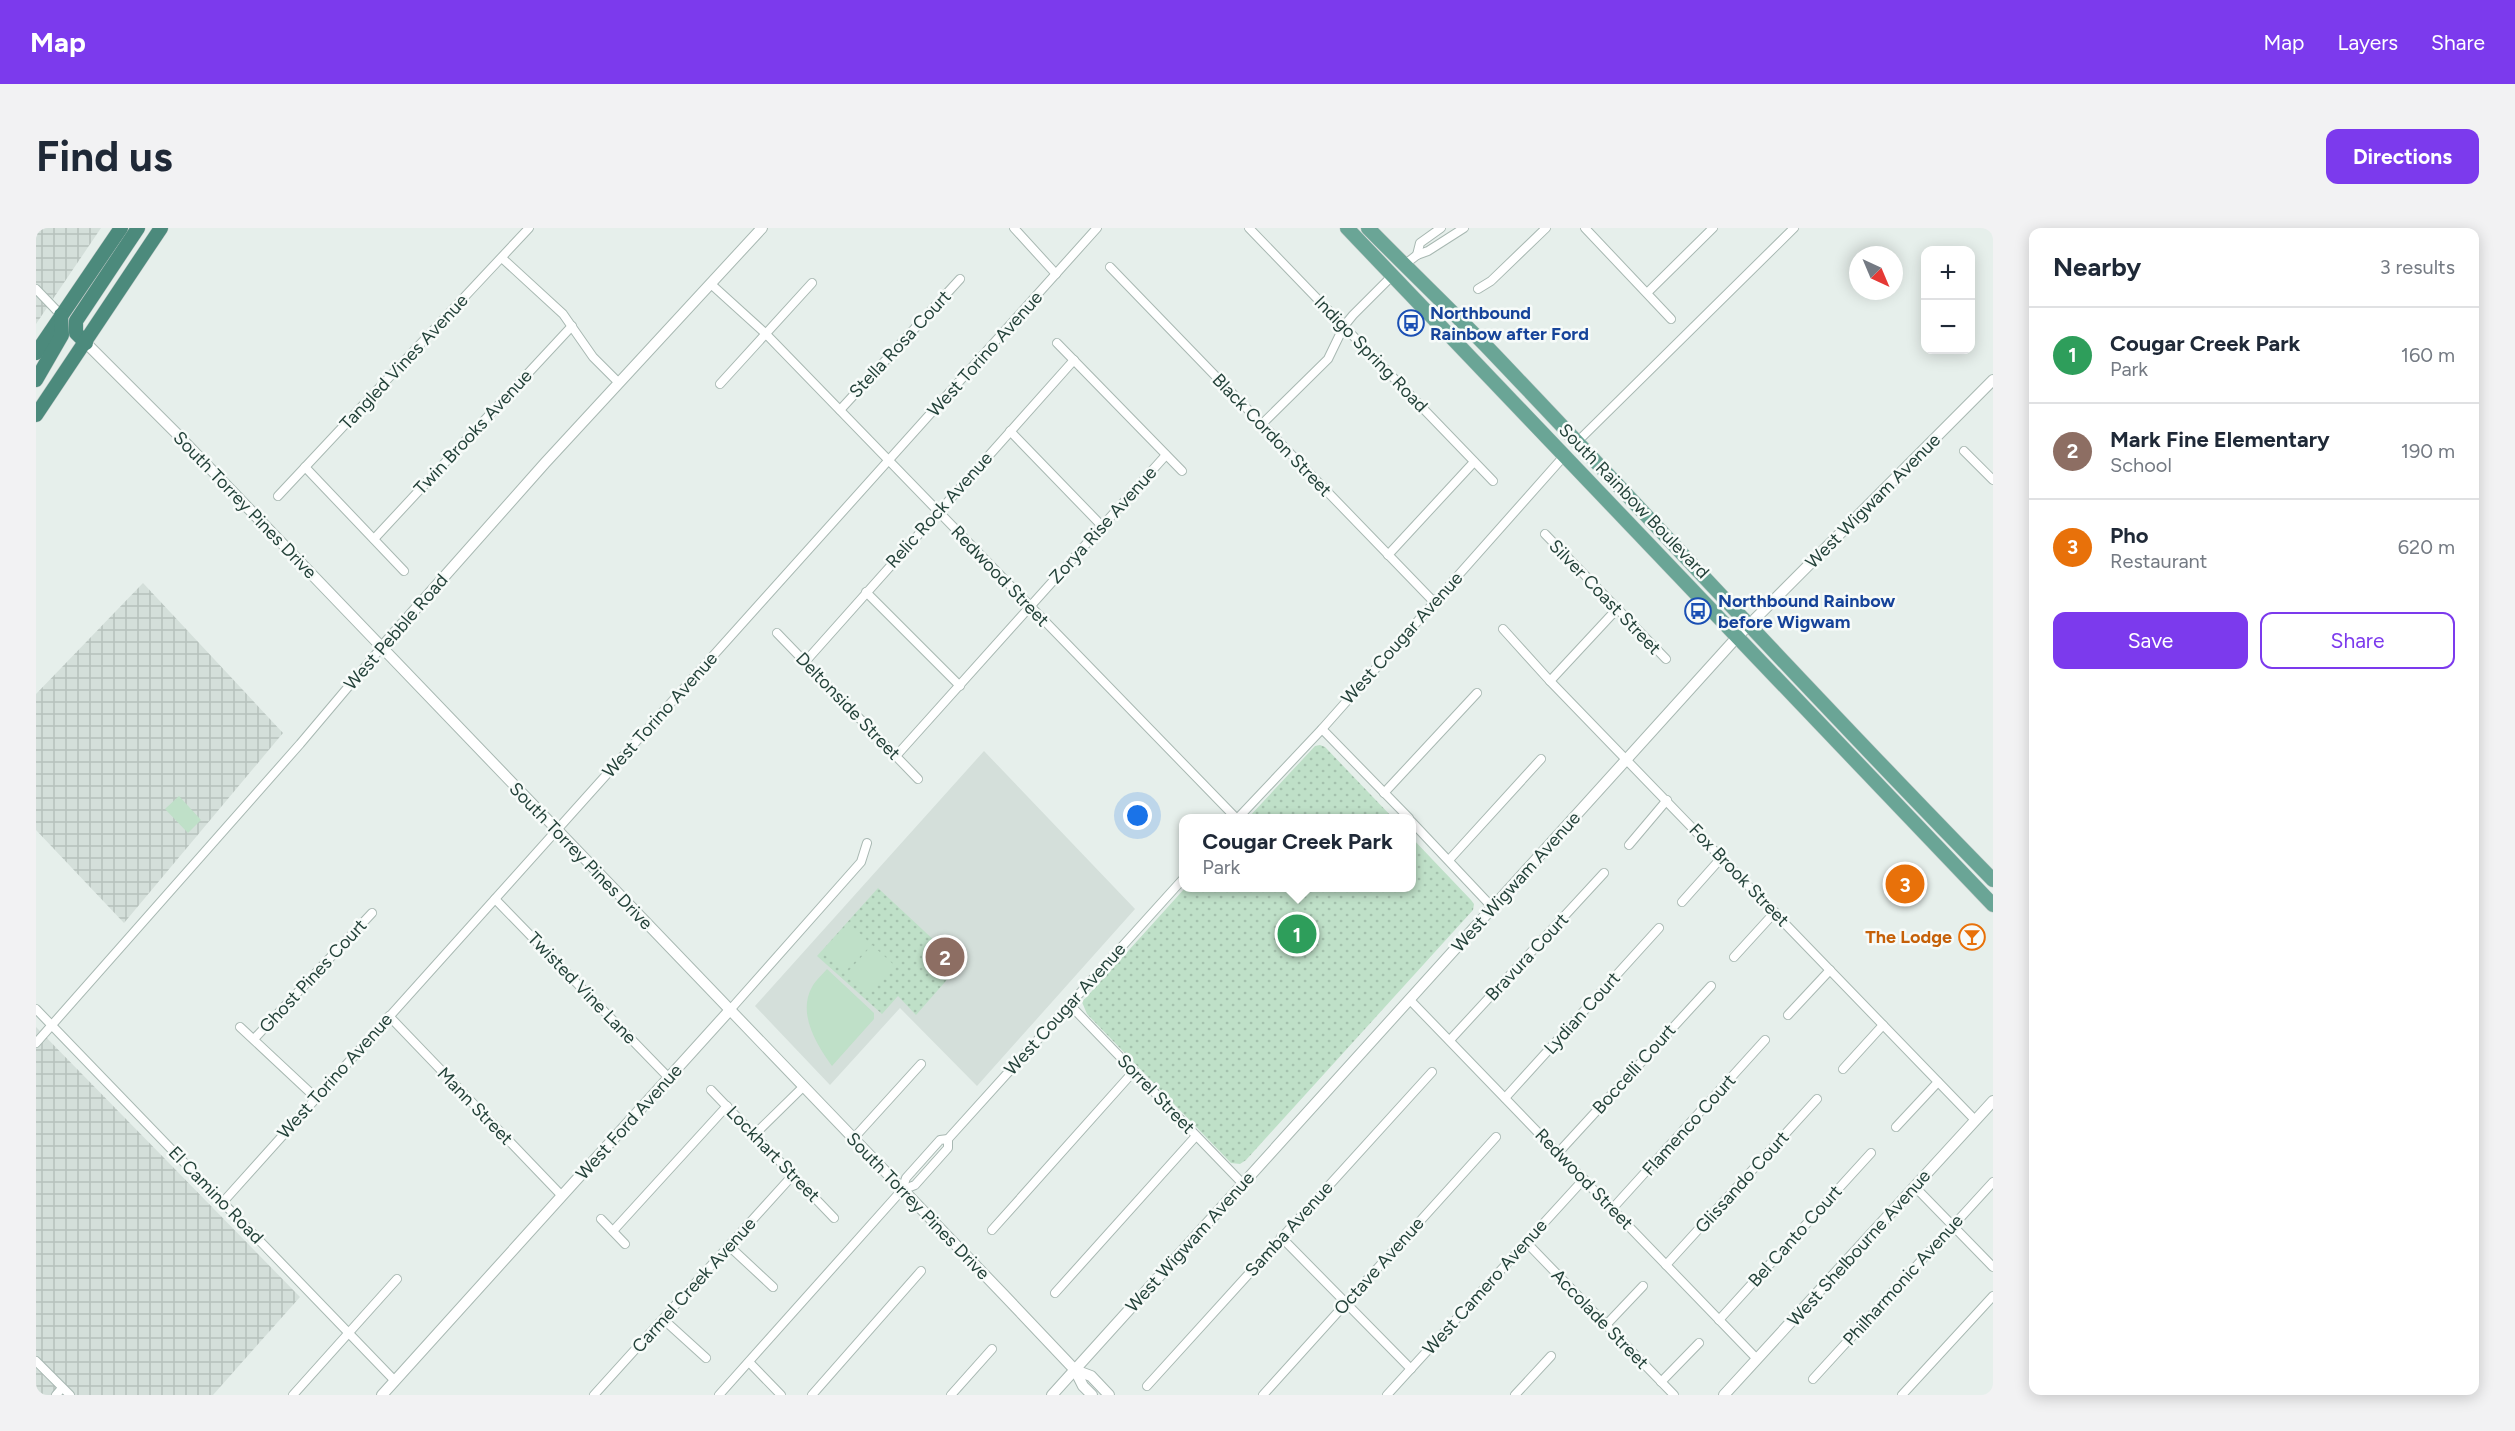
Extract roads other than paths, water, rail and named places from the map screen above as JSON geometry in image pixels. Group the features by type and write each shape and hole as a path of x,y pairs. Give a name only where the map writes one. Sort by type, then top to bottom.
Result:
{"highway":[{"path":"36,353 121,228"},
{"path":"86,343 76,333 76,321 138,228"},
{"path":"36,415 162,228"},
{"path":"36,380 62,334 61,315"}],"main road":[{"path":"1349,228 1364,236 1391,263 1404,266"},
{"name":"South Rainbow Boulevard","path":"1349,228 1392,276 1565,455 1915,800 1993,880"},
{"name":"South Rainbow Boulevard","path":"1368,228 1694,566 1743,631 1857,762 1993,904"},
{"path":"1392,276 1403,278 1432,304 1449,310"},
{"path":"1509,397 1522,401 1559,438 1576,443"},
{"path":"1565,455 1573,456 1610,490 1628,497"},
{"path":"1857,762 1885,778 1906,800 1915,800"},
{"path":"1915,822 1934,828 1948,843 1982,868"}],"street":[{"name":"Tangled Vines Avenue","path":"278,496 529,228"},
{"name":"West Pebble Road","path":"36,1043 300,744 381,648 762,228"},
{"path":"1014,228 1056,274"},
{"name":"West Torino Avenue","path":"223,1202 1097,228"},
{"name":"Indigo Spring Road","path":"1249,228 1493,481"},
{"path":"1417,255 1420,243 1441,228"},
{"path":"1404,266 1417,255 1428,251 1464,228"},
{"path":"1478,289 1491,281 1546,228"},
{"path":"1585,228 1671,319"},
{"path":"1647,293 1713,228"},
{"path":"1576,443 1794,228"},
{"path":"502,258 558,309 593,357 619,383"},
{"name":"Black Cordon Street","path":"1110,267 1434,602"},
{"path":"1262,424 1328,359 1344,326 1392,276"},
{"name":"Stella Rosa Court","path":"840,410 960,279"},
{"path":"720,384 812,283"},
{"name":"Redwood Street","path":"712,285 765,333 1232,814"},
{"path":"36,290 61,315"},
{"name":"Twin Brooks Avenue","path":"374,539 572,326"},
{"name":"South Torrey Pines Drive","path":"86,343 177,434 1075,1370 1083,1386 1092,1395"},
{"path":"1057,343 1182,471"},
{"name":"Relic Rock Avenue","path":"806,662 937,511 1074,360"},
{"name":"West Wigwam Avenue","path":"1052,1395 1743,631 1993,380"},
{"path":"1010,430 1102,526"},
{"path":"1964,451 1992,476"},
{"name":"Zorya Rise Avenue","path":"896,756 1166,455"},
{"name":"West Cougar Avenue","path":"1242,814 1322,729 1565,455"},
{"path":"1388,555 1474,462"},
{"path":"305,467 404,571"},
{"name":"Silver Coast Street","path":"1545,534 1616,610 1666,659"},
{"path":"866,592 960,686"},
{"path":"1550,681 1616,610"},
{"name":"Fox Brook Street","path":"1503,629 1550,681 1976,1120"},
{"name":"Deltonside Street","path":"777,633 918,779"},
{"path":"1384,793 1477,693"},
{"path":"1322,729 1404,814"},
{"path":"1449,860 1541,759"},
{"path":"1629,845 1667,800"},
{"path":"1416,826 1493,908"},
{"name":"West Ford Avenue","path":"382,1395 861,862 867,843"},
{"path":"1682,902 1722,857"},
{"name":"Bravura Court","path":"1450,1040 1604,873"},
{"name":"West Cougar Avenue","path":"719,1395 902,1190 915,1185 948,1148 948,1139 1179,883"},
{"name":"Twisted Vine Lane","path":"495,899 669,1077"},
{"path":"1734,957 1775,912"},
{"name":"Ghost Pines Court","path":"254,1039 372,913"},
{"name":"Lydian Court","path":"1505,1098 1659,928"},
{"path":"1788,1015 1830,970"},
{"name":"Boccelli Court","path":"1558,1153 1711,986"},
{"name":"Redwood Street","path":"1410,1000 1757,1359"},
{"name":"Sorrel Street","path":"1069,1004 1243,1184"},
{"name":"El Camino Road","path":"36,1009 395,1381"},
{"name":"Mann Street","path":"389,1016 562,1196"},
{"path":"1843,1069 1883,1025"},
{"path":"240,1027 316,1098"},
{"name":"Flamenco Court","path":"1612,1209 1765,1040"},
{"path":"853,1139 921,1064"},
{"path":"992,1230 1134,1071"},
{"name":"Samba Avenue","path":"1147,1386 1432,1072"},
{"path":"1896,1127 1938,1082"},
{"path":"755,1134 802,1087"},
{"name":"Lockhart Street","path":"711,1090 834,1218"},
{"name":"Glissando Court","path":"1666,1265 1817,1099"},
{"name":"West Shelbourne Avenue","path":"1724,1395 1993,1101"},
{"path":"613,1231 727,1106"},
{"path":"1054,1293 1196,1136"},
{"name":"Octave Avenue","path":"1263,1395 1496,1137"},
{"name":"Bel Canto Court","path":"1719,1320 1870,1153"},
{"name":"Carmel Creek Avenue","path":"600,1393 663,1319 793,1175"},
{"name":"West Camero Avenue","path":"1388,1395 1584,1179"},
{"name":"Philharmonic Avenue","path":"1813,1379 1993,1182"},
{"path":"1915,1187 1993,1267"},
{"path":"601,1219 626,1244"},
{"path":"1281,1237 1411,1369"},
{"name":"Accolade Street","path":"1526,1242 1674,1395"},
{"path":"729,1246 773,1287"},
{"path":"812,1395 921,1270"},
{"path":"293,1395 396,1279"},
{"path":"1606,1325 1643,1286"},
{"path":"1902,1395 1993,1296"},
{"path":"663,1319 706,1358"},
{"path":"1661,1382 1698,1343"},
{"path":"951,1395 992,1349"},
{"path":"1515,1395 1551,1356"},
{"path":"36,1361 70,1395"},
{"path":"749,1362 781,1395"},
{"name":"South Torrey Pines Drive","path":"1075,1370 1091,1376 1109,1395"},
{"path":"56,1395 62,1388"}],"place":[{"name":"Northbound Rainbow after Ford","path":"1411,323"},
{"name":"Northbound Rainbow before Wigwam","path":"1698,611"},
{"name":"Pho","path":"1905,884"},
{"name":"Cougar Creek Park","path":"1297,934"},
{"name":"The Lodge","path":"1972,937"},
{"name":"Mark Fine Elementary","path":"945,957"}]}
